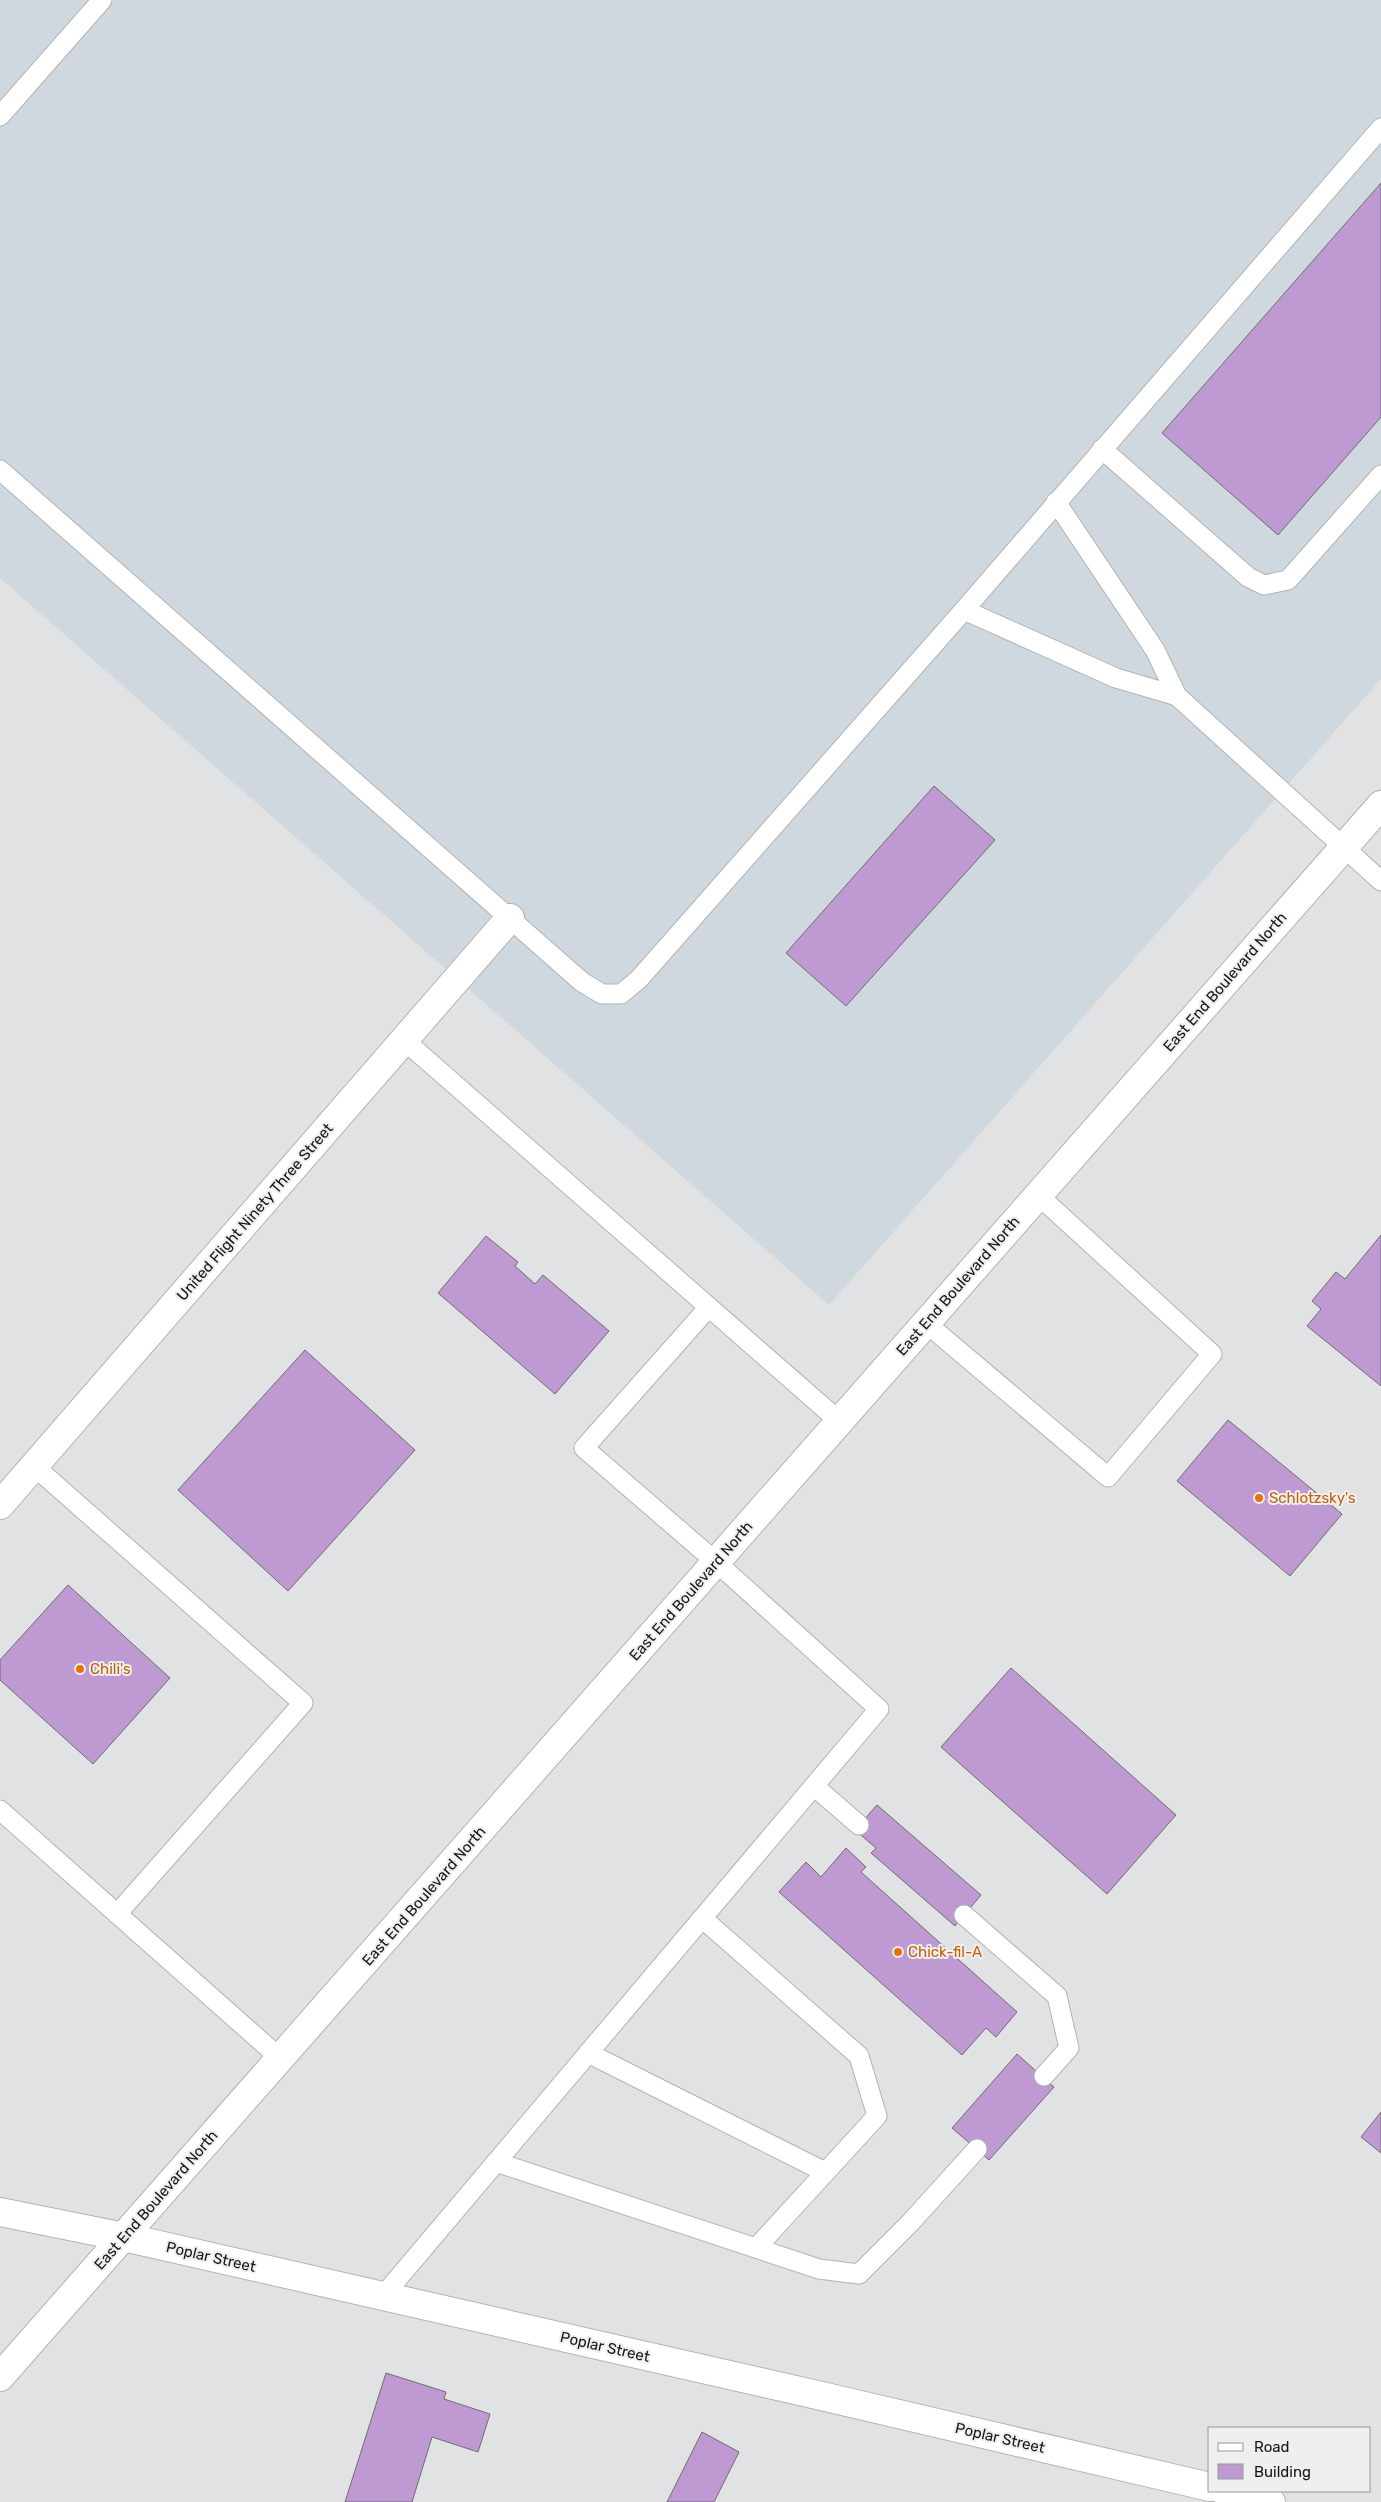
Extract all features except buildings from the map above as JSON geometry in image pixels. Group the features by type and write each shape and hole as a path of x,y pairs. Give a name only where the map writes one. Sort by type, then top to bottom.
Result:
{"main road":[{"name":"East End Boulevard North","path":"0,2377 1381,805"},
{"name":"United Flight Ninety Three Street","path":"0,1505 510,918"},
{"name":"Poplar Street","path":"0,2212 124,2237 383,2296 1208,2488"},
{"path":"1228,2492 1272,2502"}],"lane":[{"path":"0,116 102,0"},
{"path":"0,470 582,982 602,994 621,994 640,979 964,610 1381,128"},
{"path":"1102,449 1248,577 1264,585 1288,580 1381,475"},
{"path":"1056,502 1155,650 1177,696 1342,848 1381,881"},
{"path":"964,610 1116,678 1177,696"},
{"path":"404,1040 839,1421"},
{"path":"926,1323 1108,1477 1212,1354 1038,1195"},
{"path":"383,2296 879,1709 716,1562 584,1448 709,1307"},
{"path":"34,1466 303,1702 117,1914"},
{"path":"814,1786 859,1825"},
{"path":"0,1810 281,2059"},
{"path":"964,1915 1057,1996 1069,2048 1044,2076"},
{"path":"702,1918 859,2056 877,2116 756,2248"},
{"path":"588,2053 825,2172"},
{"path":"496,2162 819,2269 859,2274 910,2223 977,2149"}],"shaded area":[{"path":"0,0 1381,0 1381,679 829,1305 0,578"}],"place":[{"name":"Schlotzsky's","path":"1259,1498"},
{"name":"Chili's","path":"80,1669"},
{"name":"Chick-fil-A","path":"898,1952"}]}
